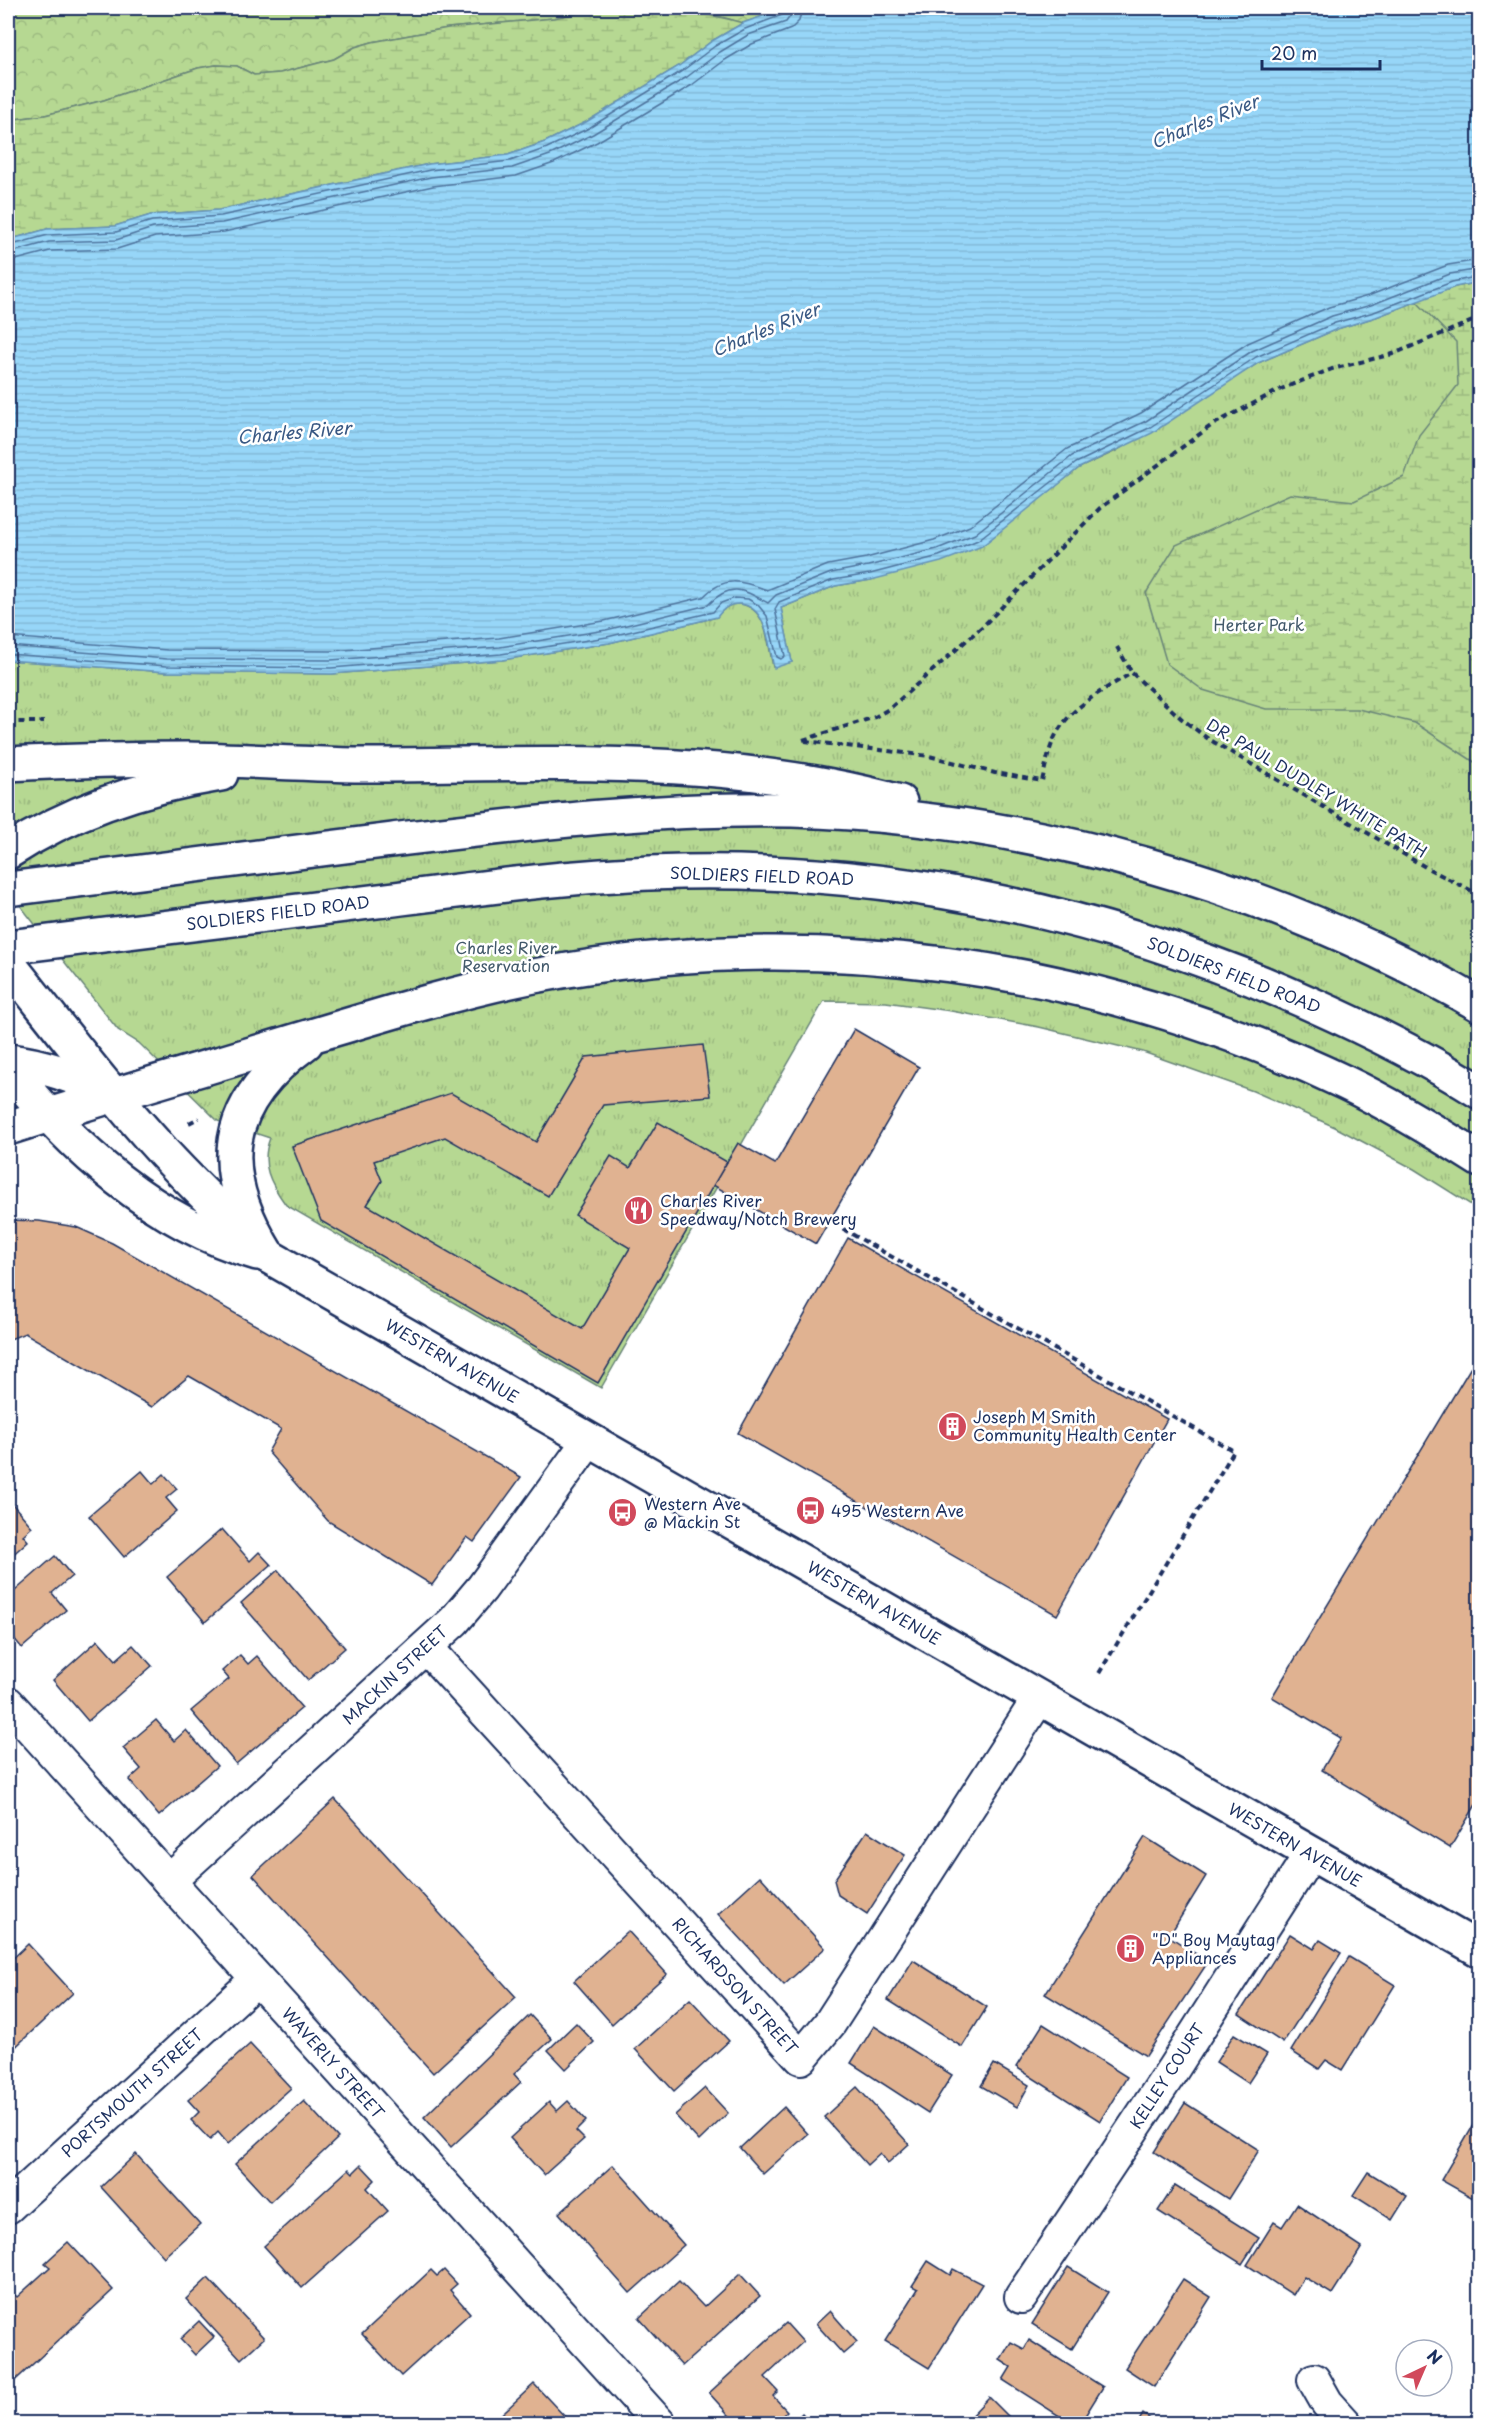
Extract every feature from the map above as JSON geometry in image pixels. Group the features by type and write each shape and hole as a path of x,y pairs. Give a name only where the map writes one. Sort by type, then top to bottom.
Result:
{"main road":[{"path":"8,764 171,759 321,765 606,764 723,769 834,785 902,803 972,827"},
{"path":"8,852 61,822 147,789 223,773 321,765"},
{"path":"8,889 609,815 681,811 801,810 863,814 972,827 1114,857 1249,898 1386,955 1479,1005"},
{"name":"SOLDIERS FIELD ROAD","path":"11,962 591,876 696,872 830,877 940,891 1008,903 1147,940 1215,964 1347,1020 1479,1092"},
{"path":"8,1128 469,991 588,967 659,959 743,953 831,954 896,958 1003,972 1067,985 1178,1016 1278,1053 1348,1084 1420,1123 1479,1160"},
{"name":"WESTERN AVENUE","path":"11,962 114,1095 203,1194 268,1256"},
{"path":"268,1256 253,1230 237,1191 233,1161 235,1136 249,1102 265,1080 285,1059 316,1035"},
{"path":"8,1061 43,1067 82,1079 114,1095"},
{"name":"WESTERN AVENUE","path":"8,1066 49,1115 85,1151 147,1200 215,1238 268,1256 1479,1950"}],"street":[{"name":"MACKIN STREET","path":"169,1881 426,1647 482,1588 589,1440"},
{"name":"RICHARDSON STREET","path":"426,1647 801,2058 830,2023 1039,1698"},
{"name":"WAVERLY STREET","path":"8,1703 660,2424"},
{"name":"KELLEY COURT","path":"1021,2297 1173,2069 1311,1853"},
{"name":"PORTSMOUTH STREET","path":"9,2202 257,1979"},
{"path":"1314,2380 1328,2403 1346,2424"}],"path":[{"path":"799,741 853,725 889,709 984,625 1100,508 1212,425 1263,398 1332,369 1393,354 1479,318"},
{"name":"DR. PAUL DUDLEY WHITE PATH","path":"1117,647 1132,673 1182,719 1207,738 1427,868 1479,895"},
{"path":"929,756 996,773 1042,781 1049,753 1058,732 1072,714 1108,687 1132,673"},
{"path":"189,1123 198,1118"},
{"path":"843,1229 1234,1450 1098,1675"}],"green space":[{"path":"8,8 621,8 586,11 554,18 448,28 372,42 355,47 334,59 280,73 254,75 237,66 216,65 198,68 104,100 45,115 8,120"},
{"path":"621,8 682,11 743,23 712,41 679,66 586,122 545,142 508,155 429,164 219,210 151,215 115,226 47,229 8,240 8,120 45,115 104,100 198,68 216,65 237,66 254,75 280,73 334,59 355,47 372,42 448,28 554,18 586,11"},
{"path":"660,8 786,8 743,23 708,13"},
{"name":"Charles River Reservation","path":"1479,282 1479,1210 1414,1169 1335,1127 1253,1091 1143,1052 1039,1027 951,1011 886,1002 824,1001 601,1388 286,1205 271,1181 266,1165 270,1138 218,1121 139,1043 118,1030 8,890 8,660 166,672 332,674 502,660 609,643 717,617 727,607 740,604 749,607 761,620 768,639 773,667 792,662 781,608 835,586 871,580 1052,489 1079,468 1116,451 1258,363 1337,329 1455,287"},
{"name":"Herter Park","path":"1479,282 1479,765 1415,723 1358,709 1266,709 1203,690 1167,664 1146,593 1176,545 1290,494 1354,501 1404,477 1419,435 1458,385 1456,342 1416,301 1455,287"}],"water":[{"name":"Charles River","path":"786,8 1479,8 1479,282 1455,287 1337,329 1258,363 1152,433 1079,468 982,546 941,562 871,580 835,586 781,608 792,662 774,668 762,620 750,607 741,604 727,607 717,617 609,643 502,660 332,674 166,672 8,660 8,240 47,229 115,226 151,215 219,210 429,164 508,155 545,142 586,122 679,66 712,41 743,23"}],"building":[{"path":"854,1029 919,1067 816,1244 713,1185 738,1143 775,1164"},
{"name":"Charles River Speedway/Notch Brewery","path":"703,1045 710,1096 603,1105 548,1196 445,1137 374,1161 382,1181 367,1205 582,1329 630,1248 575,1215 611,1156 630,1168 658,1122 727,1162 598,1383 321,1221 292,1146 451,1093 536,1142 586,1057"},
{"path":"8,1220 39,1221 76,1227 112,1243 521,1477 474,1542 467,1537 432,1585 328,1521 268,1452 281,1429 189,1376 152,1407 25,1333 8,1340"},
{"name":"Joseph M Smith Community Health Center","path":"848,1238 1167,1419 1057,1615 738,1433"},
{"path":"1480,1352 1480,1798 1450,1848 1322,1770 1341,1738 1272,1697"},
{"path":"142,1471 153,1484 164,1474 177,1489 166,1498 177,1511 124,1557 89,1516"},
{"path":"9,1500 32,1527 23,1535 28,1541 8,1559"},
{"path":"222,1529 250,1561 259,1552 271,1565 205,1622 167,1577"},
{"path":"55,1556 72,1576 52,1593 66,1610 22,1648 8,1631 8,1597"},
{"path":"278,1570 345,1648 308,1680 241,1603"},
{"path":"98,1640 116,1660 133,1645 152,1666 88,1721 53,1680"},
{"path":"240,1655 248,1664 257,1656 302,1708 236,1764 191,1711 229,1679 222,1671"},
{"path":"156,1720 174,1741 186,1730 217,1766 159,1816 129,1780 141,1769 123,1748"},
{"path":"335,1799 516,1997 433,2073 253,1875"},
{"path":"867,1831 905,1855 867,1914 838,1895 834,1880"},
{"name":"\"D\" Boy Maytag Appliances","path":"1145,1837 1206,1876 1169,1936 1208,1962 1146,2056 1045,1994"},
{"path":"760,1876 825,1948 784,1985 718,1914"},
{"path":"628,1931 667,1974 612,2024 574,1981"},
{"path":"1290,1934 1314,1949 1320,1940 1341,1953 1283,2043 1239,2014"},
{"path":"28,1944 73,1993 8,2054 8,1963"},
{"path":"1349,1957 1395,1985 1342,2070 1326,2060 1319,2069 1291,2051"},
{"path":"913,1960 987,2007 962,2047 888,2000"},
{"path":"690,1999 729,2041 674,2091 635,2049"},
{"path":"530,2015 552,2039 514,2074 521,2082 451,2147 424,2117"},
{"path":"576,2023 594,2042 566,2069 548,2050"},
{"path":"1043,2024 1127,2077 1100,2121 1016,2067"},
{"path":"874,2026 952,2075 928,2113 851,2063"},
{"path":"1234,2034 1267,2054 1248,2083 1216,2062"},
{"path":"250,2044 291,2088 228,2144 218,2132 210,2140 191,2120 199,2112 188,2100"},
{"path":"994,2064 1029,2085 1017,2107 981,2086"},
{"path":"857,2087 909,2144 888,2163 880,2153 867,2165 824,2117"},
{"path":"705,2088 728,2113 699,2141 675,2115"},
{"path":"304,2101 338,2138 270,2202 235,2164"},
{"path":"568,2101 586,2121 576,2131 584,2139 544,2175 510,2138 549,2102 557,2111"},
{"path":"1185,2103 1259,2150 1228,2199 1154,2152"},
{"path":"784,2107 808,2134 763,2174 740,2148"},
{"path":"1480,2113 1480,2202 1441,2180"},
{"path":"136,2154 200,2224 164,2257 101,2187"},
{"path":"361,2165 375,2180 367,2188 388,2211 302,2288 264,2246 349,2169 353,2173"},
{"path":"613,2165 684,2245 630,2293 559,2213"},
{"path":"1368,2172 1407,2196 1392,2220 1353,2195"},
{"path":"1175,2185 1259,2238 1242,2264 1158,2211"},
{"path":"1297,2204 1362,2247 1332,2294 1304,2277 1293,2295 1247,2265 1274,2222 1282,2227"},
{"path":"68,2242 113,2290 8,2387 8,2296 12,2292 17,2297 50,2267 45,2263"},
{"path":"928,2261 950,2275 953,2269 982,2284 929,2368 885,2341 918,2289 912,2286"},
{"path":"1068,2267 1108,2292 1072,2349 1032,2324"},
{"path":"431,2270 437,2276 444,2270 457,2284 450,2290 470,2313 401,2376 362,2334"},
{"path":"740,2274 760,2296 682,2366 639,2318 679,2281 704,2307"},
{"path":"208,2278 264,2338 241,2359 186,2299"},
{"path":"1183,2279 1211,2297 1154,2387 1125,2368"},
{"path":"830,2311 857,2342 843,2354 816,2324"},
{"path":"199,2321 214,2337 195,2355 180,2339"},
{"path":"786,2323 803,2342 765,2377 778,2391 773,2396 787,2411 774,2424 737,2424 709,2393"},
{"path":"1029,2340 1103,2387 1080,2424 1072,2424 1003,2380 1011,2367 1000,2360 1011,2342 1024,2349"},
{"path":"534,2384 569,2421 567,2424 491,2424"},
{"path":"989,2397 1016,2424 963,2424"},
{"path":"802,2413 812,2424 791,2424"},
{"path":"1143,2414 1158,2424 1137,2424"}],"place":[{"name":"Charles River Speedway/Notch Brewery","path":"639,1210"},
{"name":"Joseph M Smith Community Health Center","path":"952,1426"},
{"name":"495 Western Ave","path":"810,1511"},
{"name":"Western Ave @ Mackin St","path":"623,1513"},
{"name":"\"D\" Boy Maytag Appliances","path":"1131,1949"}]}
